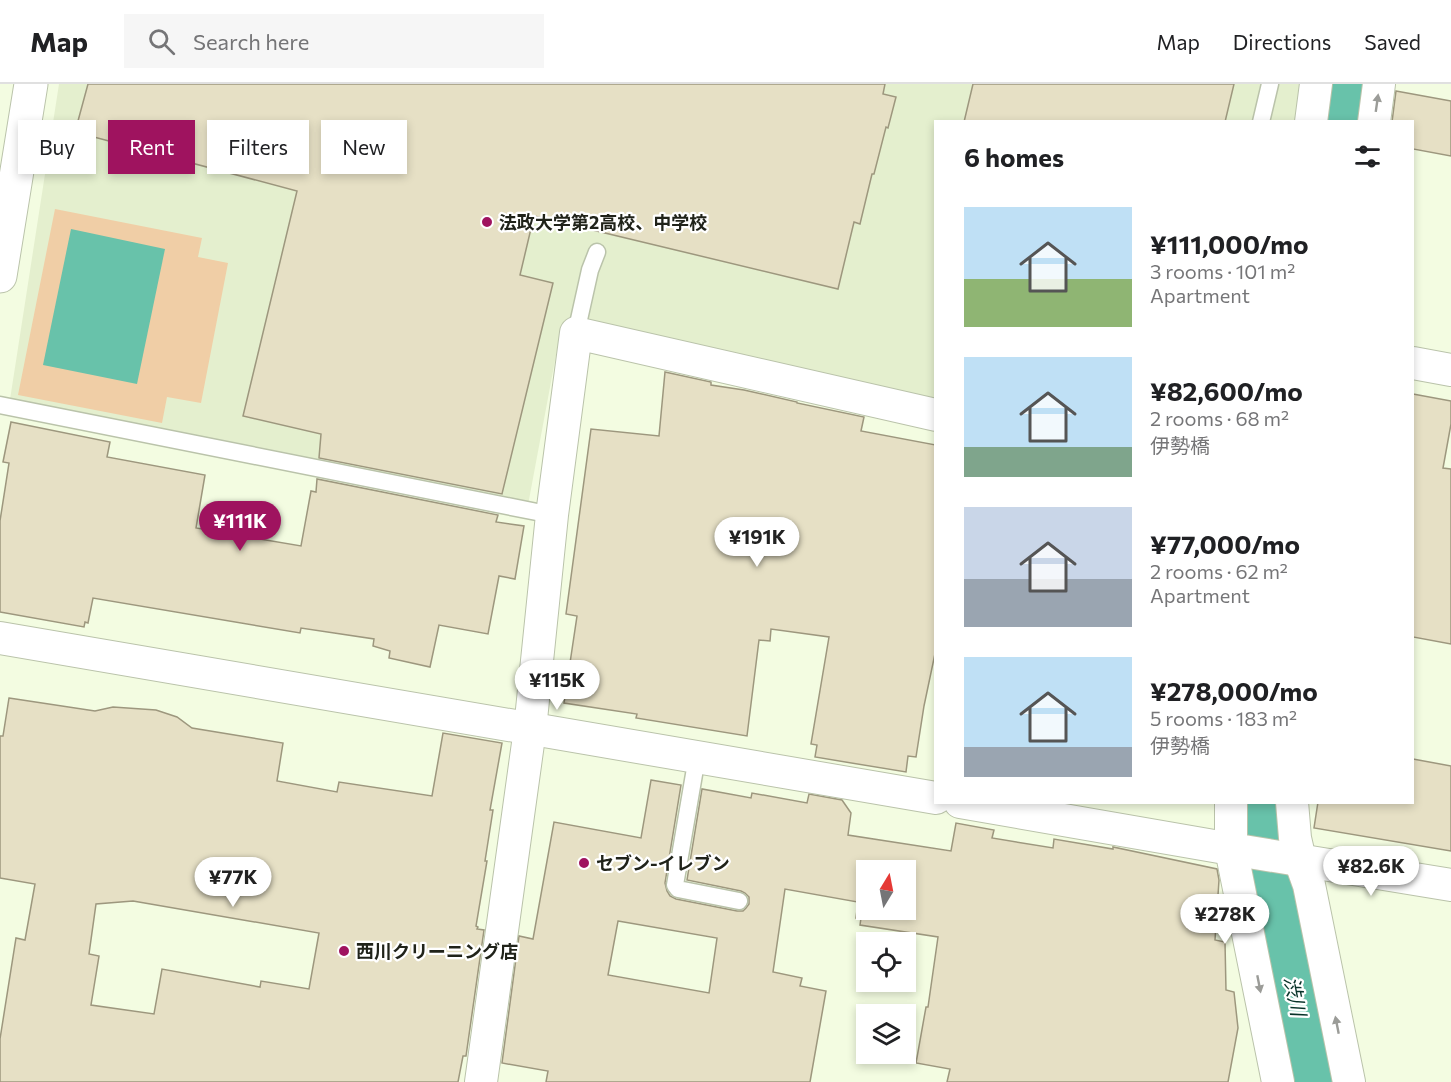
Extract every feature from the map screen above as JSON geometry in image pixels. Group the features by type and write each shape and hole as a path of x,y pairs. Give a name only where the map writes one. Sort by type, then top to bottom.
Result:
{"street":[{"path":"0,276 32,84"},
{"path":"1311,120 1316,84"},
{"path":"1374,120 1380,84"},
{"path":"481,1082 530,729 552,516 576,333 934,415"},
{"path":"1414,363 1451,369"},
{"path":"0,638 934,798"},
{"path":"972,804 1451,885"},
{"path":"1231,804 1231,849 1278,1082"},
{"path":"1292,804 1295,838 1309,885 1349,1082"}],"lane":[{"path":"1261,120 1270,84"},
{"path":"576,333 590,270 597,252"},
{"path":"0,405 552,516"},
{"path":"698,758 675,885 678,889 739,901"}],"shaded area":[{"name":"法政大学第2高校、中学校","path":"59,84 1305,84 1300,120 934,120 934,403 562,323 528,505 9,406 45,174 96,174 96,120 53,120"},
{"path":"55,209 202,238 198,257 228,263 201,403 167,397 162,423 18,395"}],"water":[{"path":"71,229 165,249 137,384 43,365"}],"building":[{"path":"88,84 885,84 883,94 896,97 874,174 872,174 860,224 854,222 838,289 534,216 520,275 553,283 502,494 319,458 321,434 243,416 297,191 233,174 309,174 309,120 207,120 207,167 195,164 195,120 108,120 108,141 96,138 96,120 78,120"},
{"path":"973,84 1234,84 1225,120 964,120"},
{"path":"1396,91 1451,101 1451,156 1414,149 1414,120 1392,120"},
{"path":"665,372 711,382 711,385 744,390 864,417 861,431 934,445 934,658 916,757 908,756 906,772 815,757 817,745 811,744 829,637 771,629 770,641 759,640 747,736 636,718 637,714 564,703 577,616 566,614 591,429 659,436"},
{"path":"1414,394 1451,401 1451,424 1443,468 1451,469 1451,644 1414,637"},
{"path":"11,422 110,442 107,457 205,475 196,528 301,546 311,491 316,492 317,479 498,515 496,522 524,526 515,579 499,576 488,634 439,625 430,667 389,658 390,651 373,646 374,639 301,628 300,633 93,598 88,623 85,622 84,627 0,612 0,521 9,463 3,462"},
{"path":"9,698 95,711 113,707 156,710 177,717 192,728 283,743 277,781 337,792 339,782 432,796 443,733 502,743 490,810 493,810 485,861 487,861 476,926 477,929 484,930 466,1056 463,1056 458,1082 0,1082 0,1039 16,938 25,940 35,884 0,878 0,736 3,736","holes":["133,901 319,933 309,989 261,981 260,987 162,969 154,1014 91,1005 99,956 89,954 96,904"]},
{"path":"1414,759 1451,766 1451,851 1314,828 1318,804 1414,804"},
{"path":"651,780 681,785 665,883 667,891 676,899 737,911 743,911 749,904 749,897 745,893 687,880 702,789 751,798 752,793 807,803 809,794 842,800 851,813 848,835 951,851 956,823 994,830 992,838 1053,848 1054,839 1113,849 1113,847 1217,869 1219,880 1215,940 1225,942 1226,990 1234,992 1238,1028 1228,1082 947,1082 950,1069 916,1063 926,1007 928,1007 938,937 860,925 861,920 916,920 916,860 856,860 856,902 785,889 773,972 802,978 800,986 826,991 810,1082 546,1082 548,1071 502,1063 519,936 533,939 554,822 641,838","holes":["618,921 717,938 709,993 608,975"]}],"waterway":[{"name":"渋川","path":"1340,120 1346,84"},
{"name":"渋川","path":"1266,804 1267,849 1314,1082"}],"place":[{"name":"法政大学第2高校、中学校","path":"487,222"},
{"name":"セブン-イレブン","path":"584,863"},
{"name":"西川クリーニング店","path":"344,951"}]}
